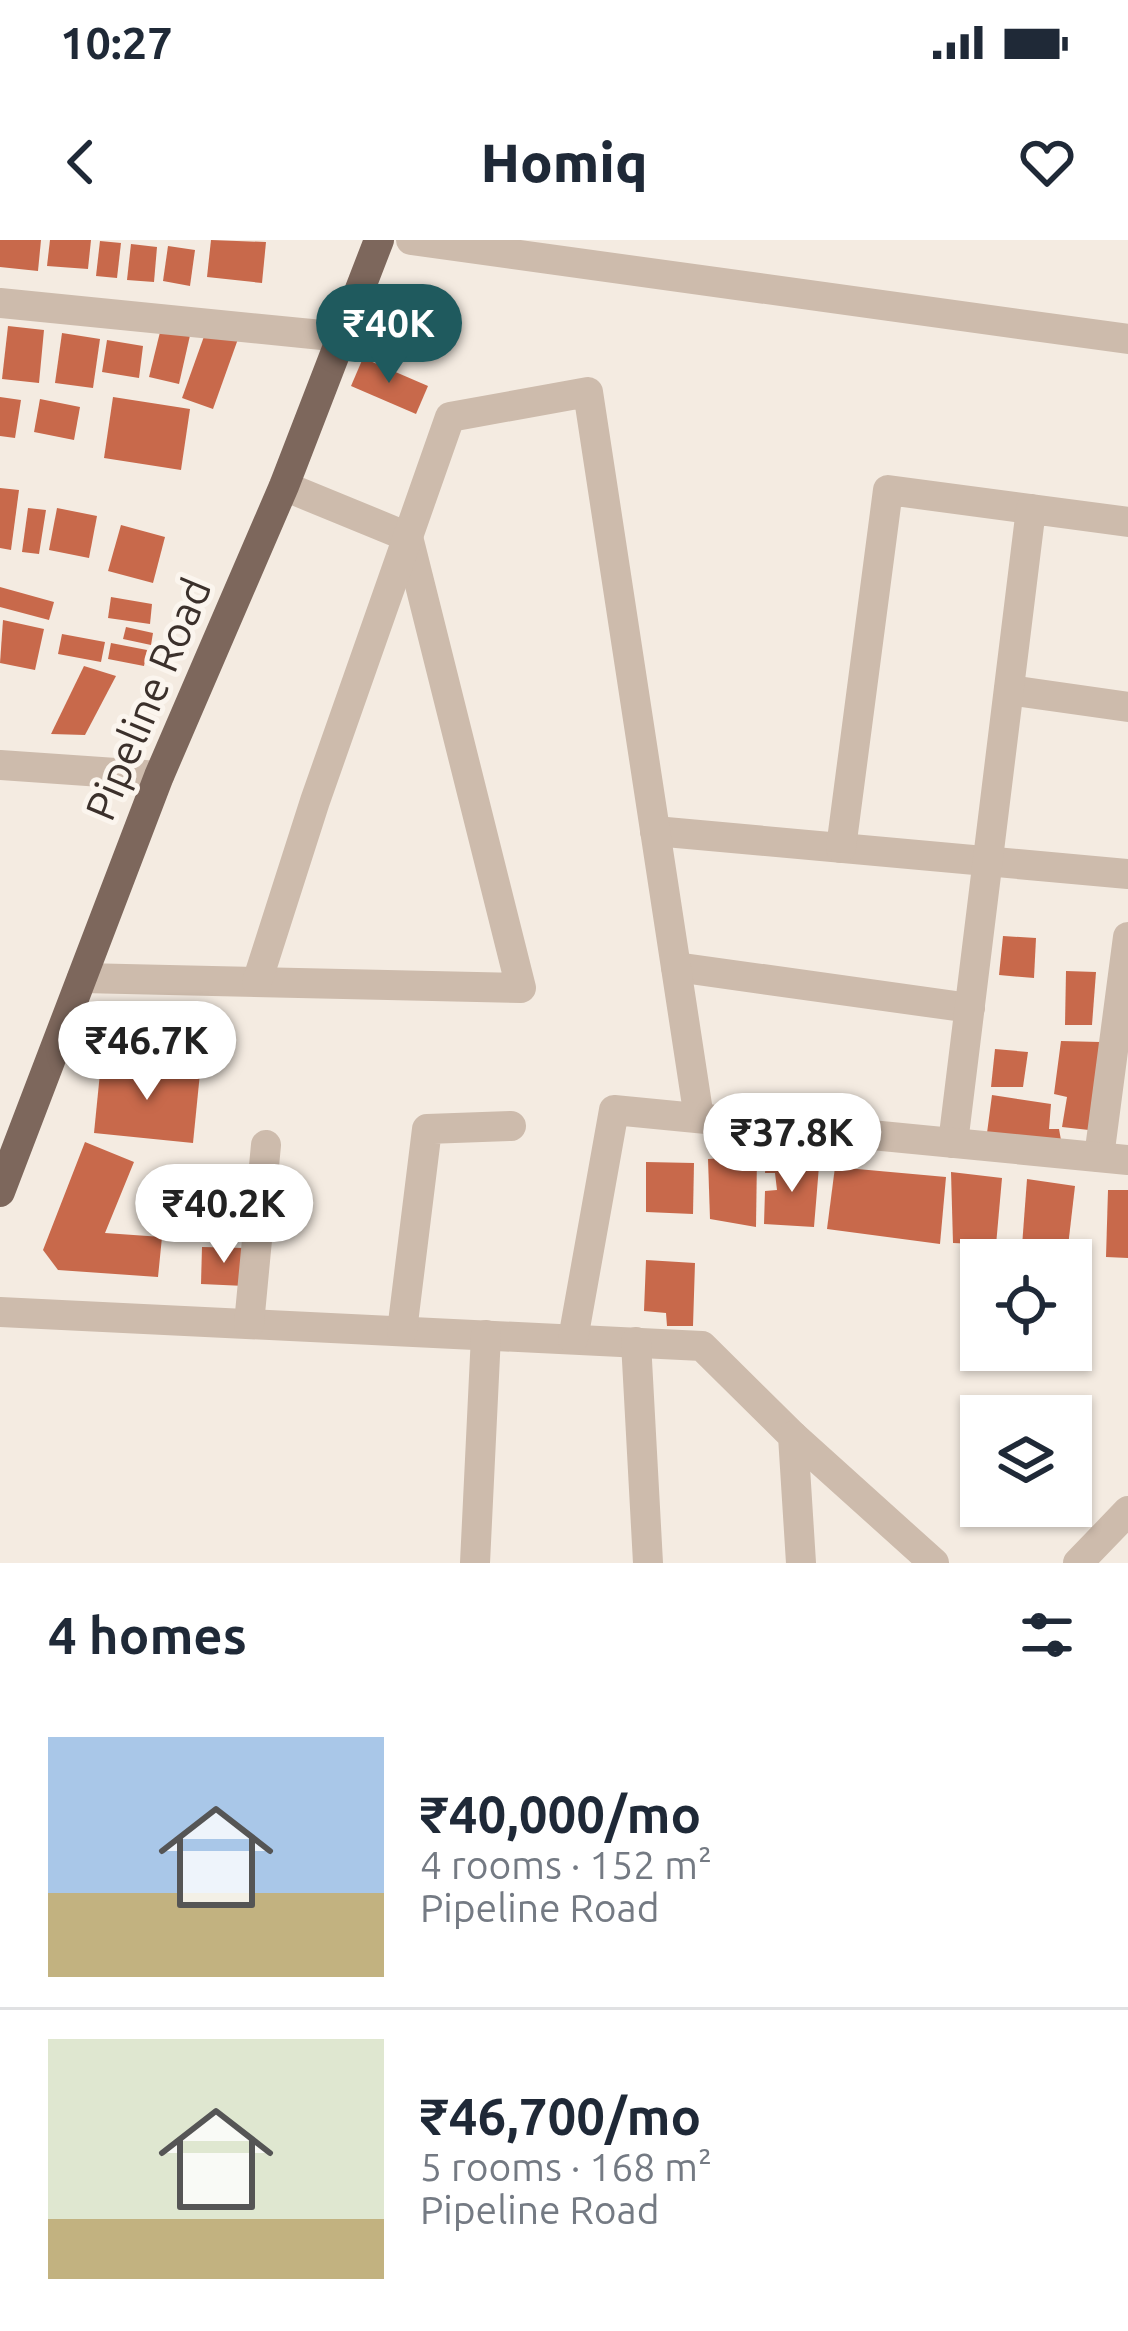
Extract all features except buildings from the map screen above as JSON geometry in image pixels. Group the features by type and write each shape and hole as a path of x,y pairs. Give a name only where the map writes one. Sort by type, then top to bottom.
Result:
{"main road":[{"name":"Pipeline Road","path":"0,1192 159,776 284,486 380,240"}],"street":[{"path":"411,240 618,254 1128,339"},
{"path":"0,303 342,337"},
{"path":"257,982 315,801 450,417 588,392 699,1118"},
{"path":"284,486 408,537"},
{"path":"841,848 888,490 1128,522"},
{"path":"953,1143 1031,509"},
{"path":"82,978 521,988 408,537"},
{"path":"1009,690 1128,707"},
{"path":"0,765 159,776"},
{"path":"655,831 1128,874"},
{"path":"573,1339 614,1110 1113,1158 1128,937"},
{"path":"676,967 970,1008"},
{"path":"403,1331 427,1129 512,1126"},
{"path":"249,1324 266,1145"},
{"path":"0,1312 702,1346 934,1563"},
{"path":"476,1563 486,1335"},
{"path":"636,1342 648,1563"},
{"path":"793,1436 801,1563"},
{"path":"1078,1563 1128,1511"}]}
